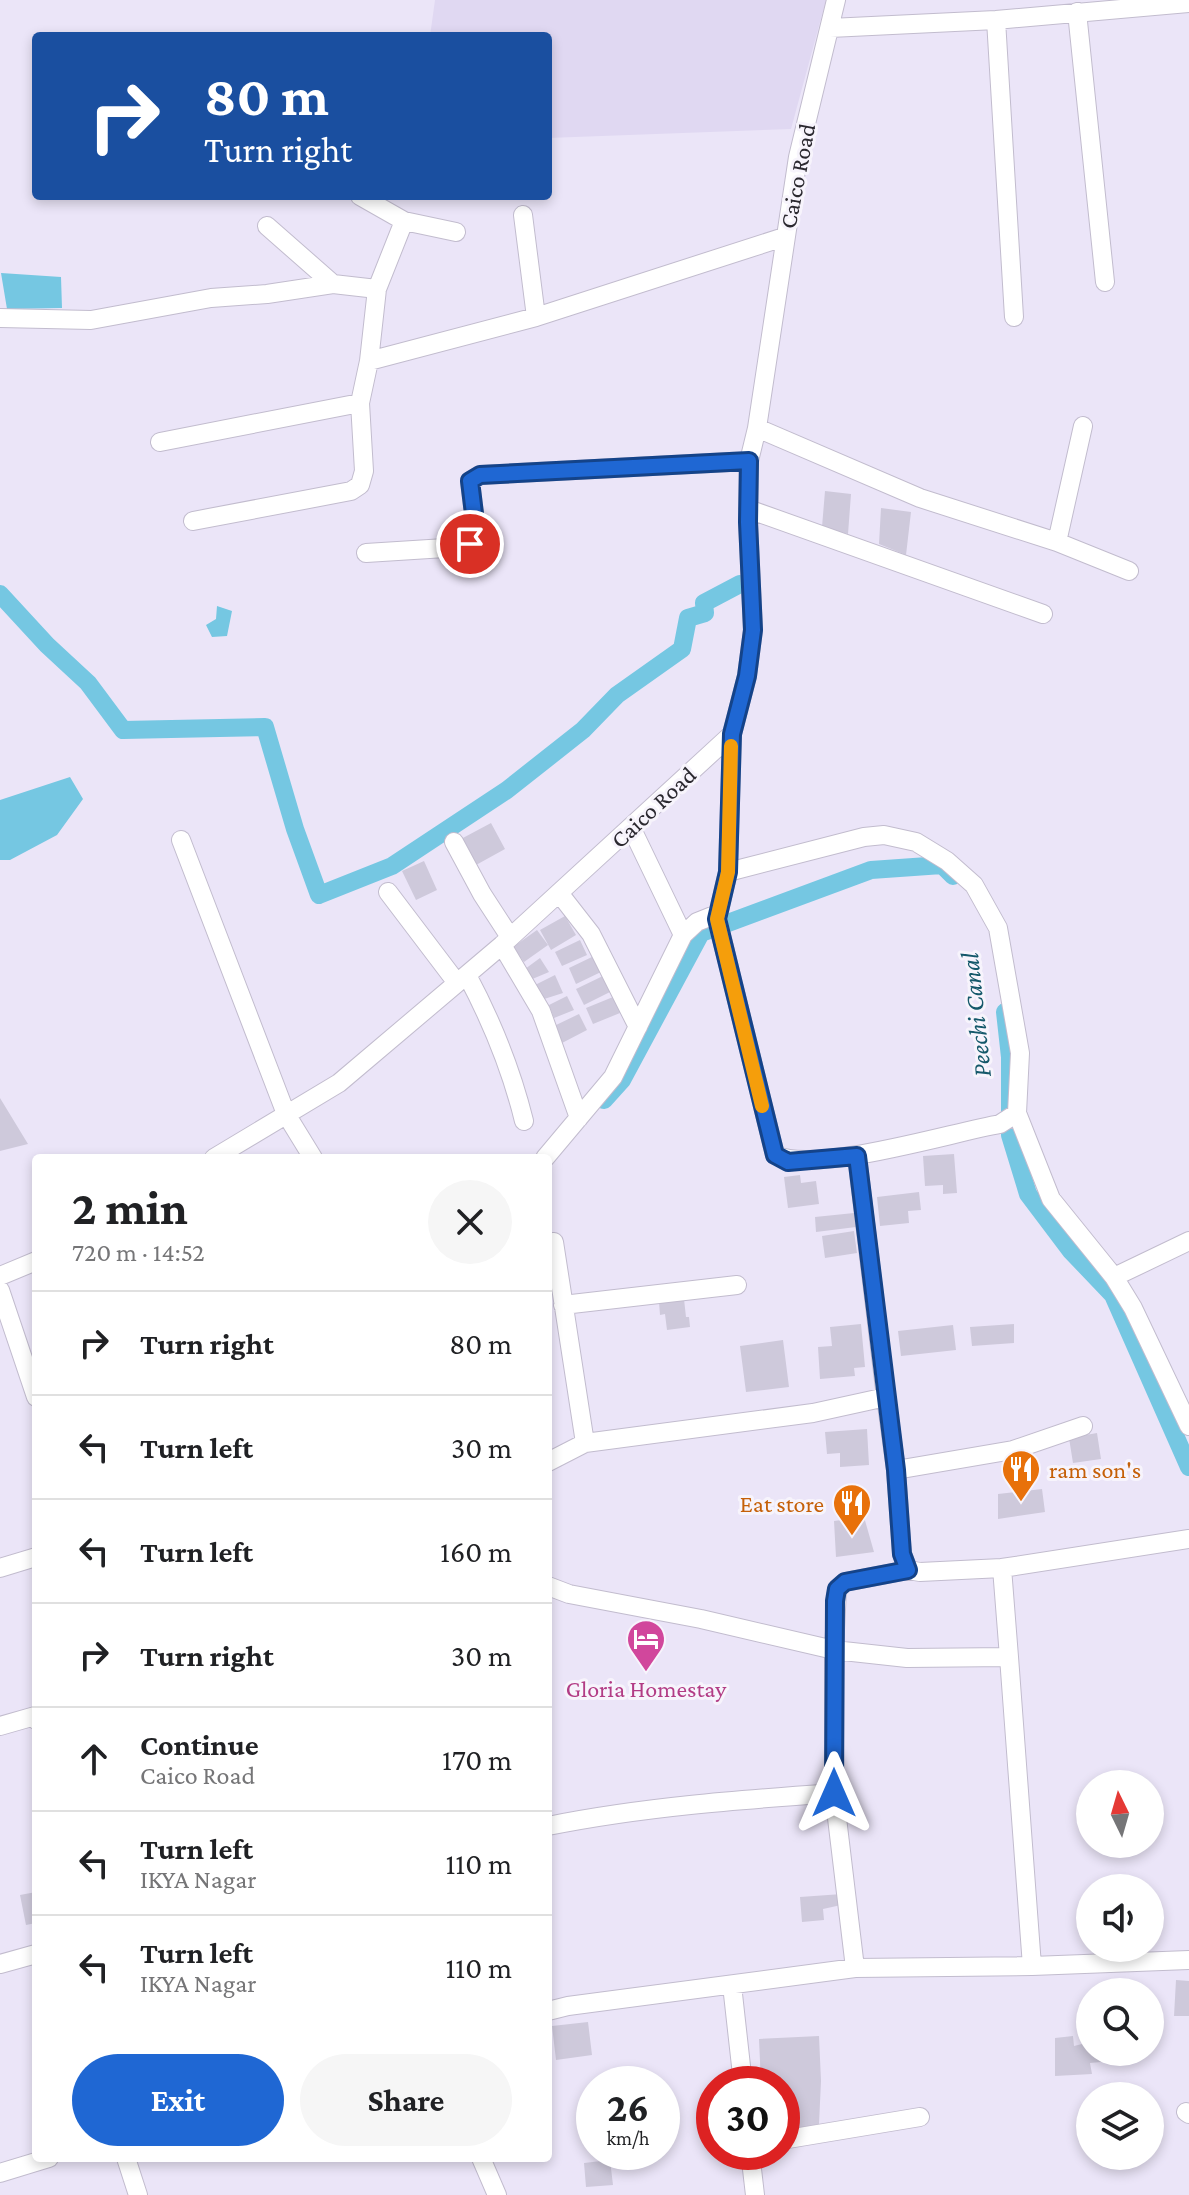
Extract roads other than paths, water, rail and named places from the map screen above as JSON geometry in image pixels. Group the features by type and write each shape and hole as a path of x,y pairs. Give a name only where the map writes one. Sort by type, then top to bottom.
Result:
{"street":[{"name":"Caico Road","path":"221,1154 339,1083 506,941 732,734 747,676 753,630 749,461 757,428 798,157 836,0"},
{"path":"830,28 996,20 1189,3"},
{"path":"1077,12 1105,282"},
{"path":"996,20 1014,317"},
{"path":"367,200 404,221 456,232"},
{"path":"523,215 536,317"},
{"path":"193,521 351,491 360,485 364,471 360,403 369,361 377,289 404,221"},
{"path":"267,226 333,284"},
{"path":"369,361 536,317 784,237"},
{"path":"0,318 91,320 211,298 267,294 333,284 377,289"},
{"path":"160,442 360,403"},
{"path":"1057,542 1083,426"},
{"path":"757,428 920,498 1057,542 1129,571"},
{"path":"366,553 470,544 475,540 476,530 470,481 480,475 749,461"},
{"path":"748,509 1043,614"},
{"path":"732,734 728,872 718,923 775,1155 788,1162 857,1156 1000,1124 1017,1113"},
{"path":"631,827 683,935"},
{"path":"728,872 864,837 884,835 916,842 947,861 974,885 998,928 1020,1053 1017,1113 1051,1199 1114,1277 1133,1308 1182,1392 1189,1426"},
{"path":"181,840 286,1114 311,1154"},
{"path":"454,842 541,1011 579,1118"},
{"path":"388,892 462,979 491,1022 513,1074 524,1121"},
{"path":"559,893 591,934 638,1027"},
{"path":"548,1154 613,1077 683,935 697,922 718,923"},
{"path":"857,1156 896,1470 902,1554 908,1570"},
{"path":"1114,1277 1189,1241"},
{"path":"554,1242 585,1443"},
{"path":"0,1276 32,1263"},
{"path":"563,1305 737,1285"},
{"path":"0,1290 32,1385"},
{"path":"552,1460 585,1443 813,1413 886,1397"},
{"path":"896,1470 1013,1450 1083,1426"},
{"path":"855,1968 834,1793 837,1589 845,1582 908,1570 1002,1568 1189,1539"},
{"path":"0,1568 32,1558"},
{"path":"1002,1568 1032,1966"},
{"path":"552,1588 569,1594 701,1619 834,1650 907,1658 1009,1657"},
{"path":"0,1726 32,1718"},
{"path":"552,1825 696,1803 834,1793"},
{"path":"0,1964 32,1955"},
{"path":"552,2010 855,1968 1189,1960"},
{"path":"732,1985 741,2066"},
{"path":"800,2137 920,2117"},
{"path":"0,2173 36,2162"},
{"path":"127,2162 138,2195"},
{"path":"483,2162 497,2195"},
{"path":"752,2170 755,2195"}],"water":[{"path":"1,273 61,277 62,308 7,309"},
{"path":"217,606 232,611 227,636 212,637 206,625 216,619"},
{"path":"70,777 83,799 57,835 10,860 0,860 0,800"}],"waterway":[{"path":"0,594 47,645 88,683 123,730 265,727 295,829 319,895 392,866 507,790 583,730 617,695 682,649 688,618 705,613 704,603 740,584"},
{"name":"Peechi Canal","path":"604,1100 622,1080 701,933 871,870 942,865 953,876"},
{"name":"Peechi Canal","path":"1005,1012 1010,1057 1010,1135 1028,1194 1071,1251 1113,1295 1189,1467"}],"place":[{"name":"ram son's","path":"1021,1503"},
{"name":"Eat store","path":"852,1537"},
{"name":"Gloria Homestay","path":"646,1673"}]}
